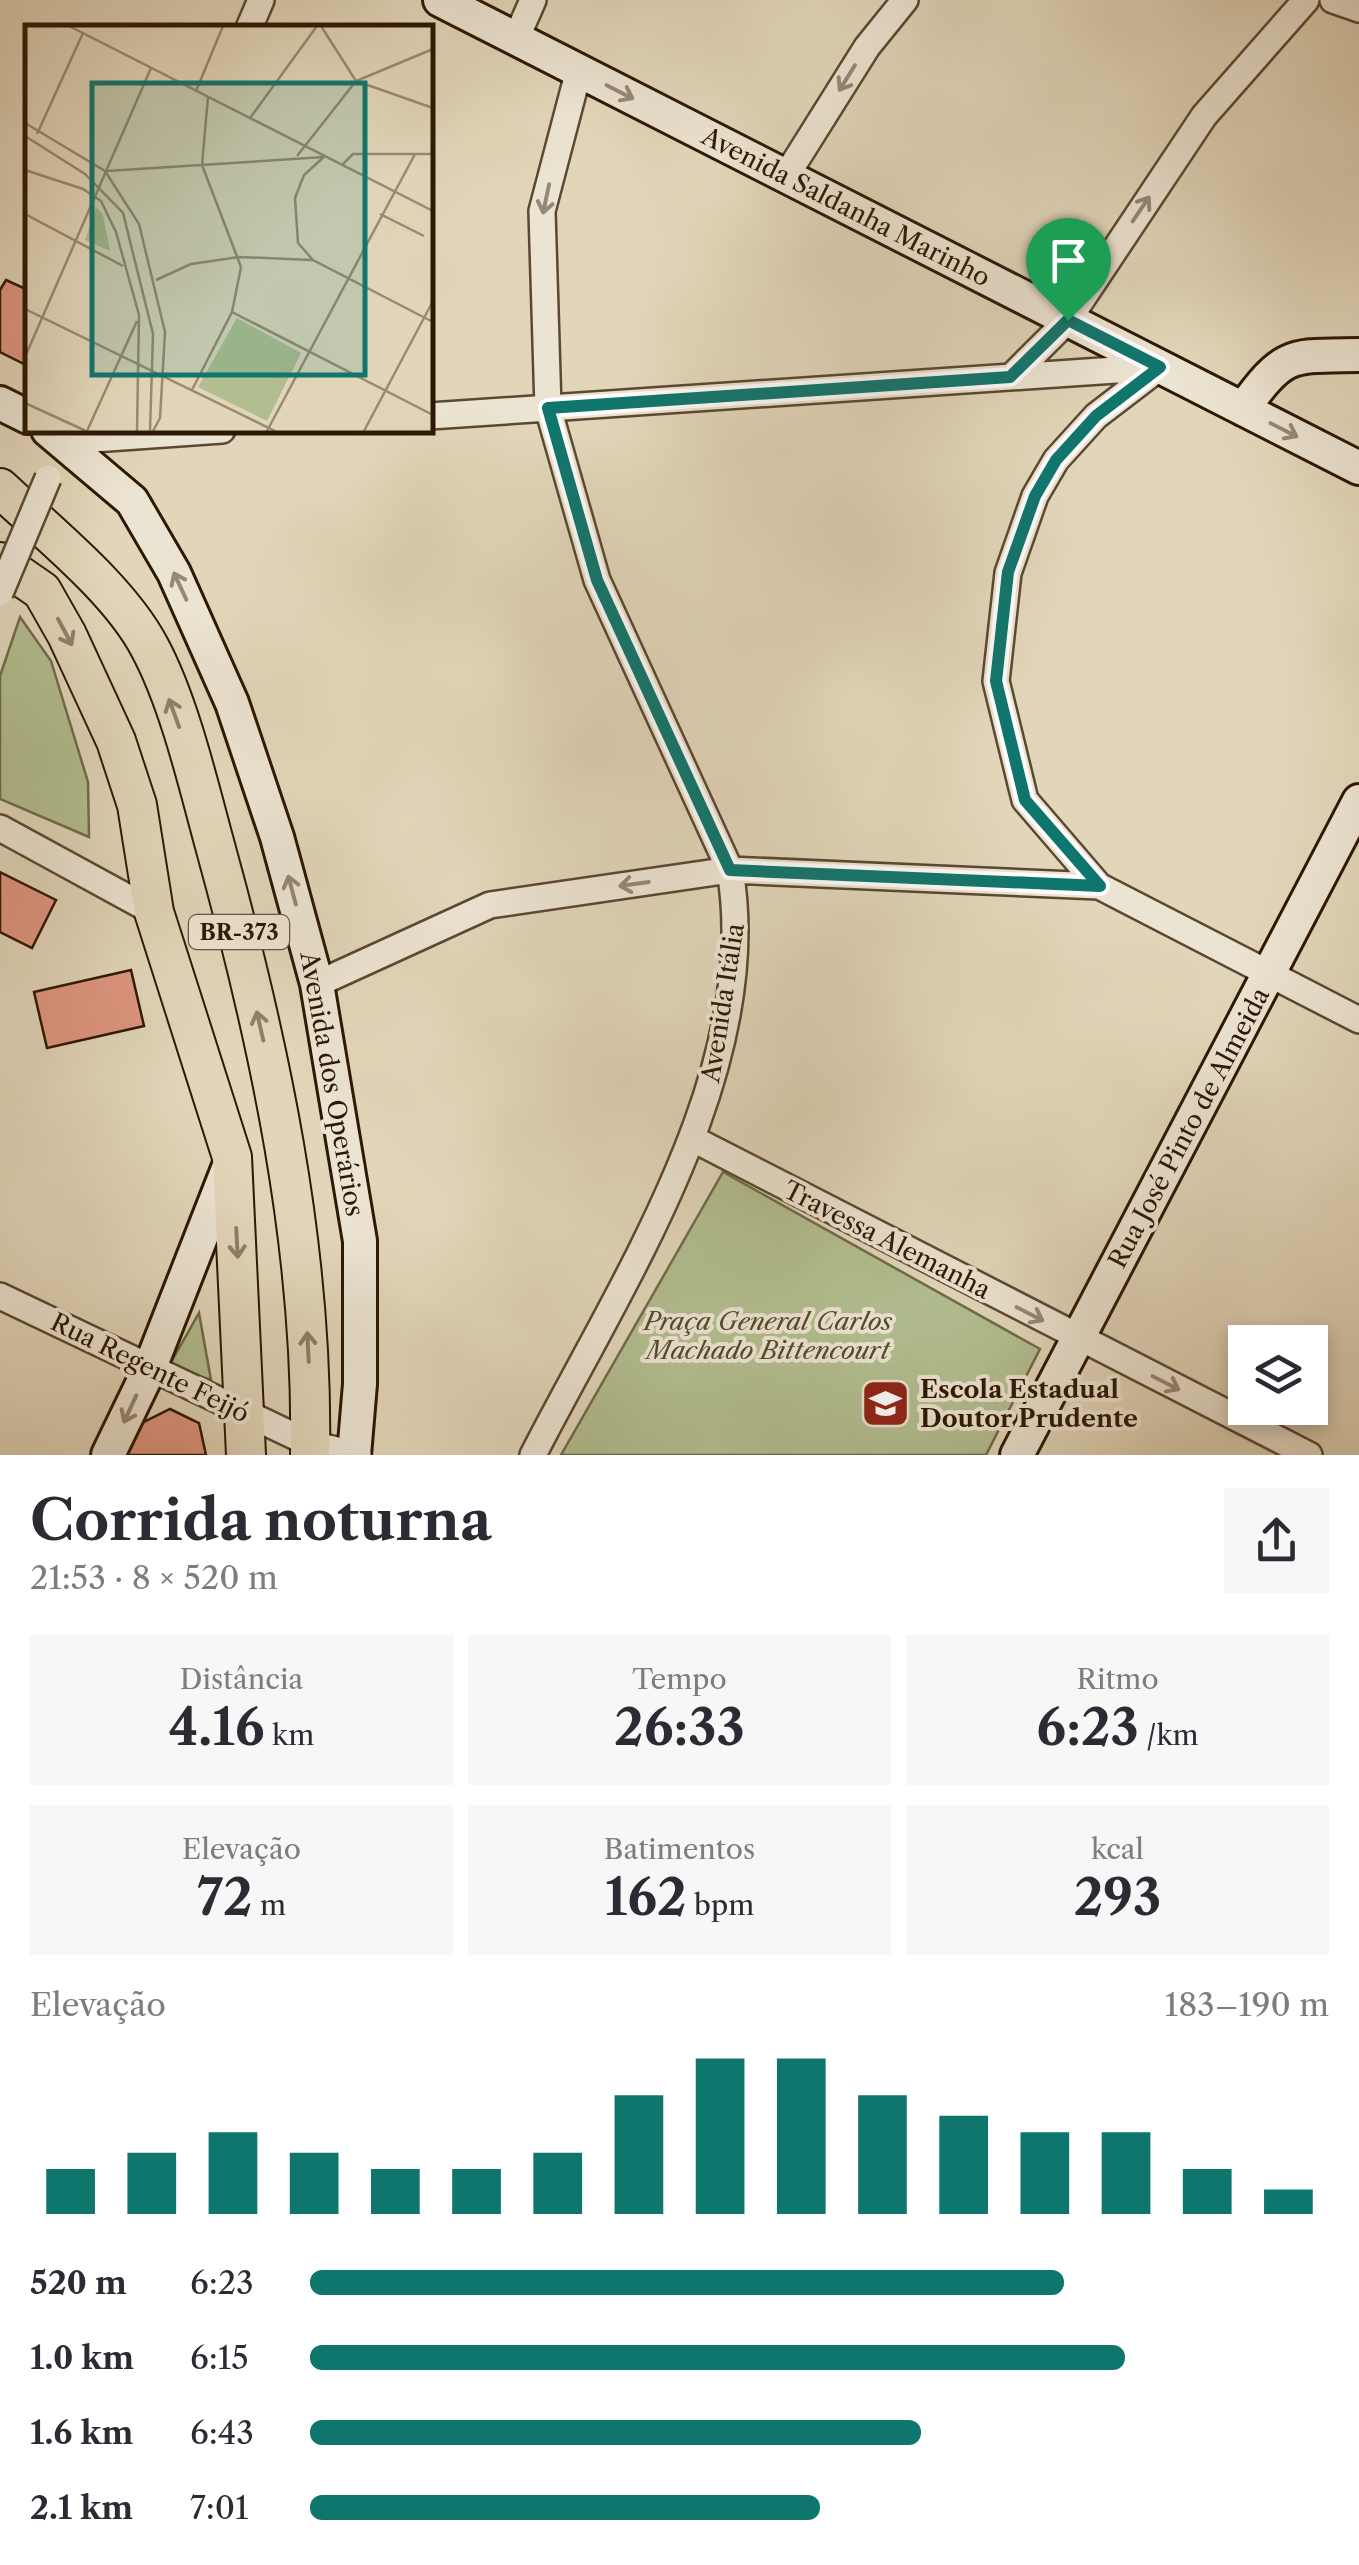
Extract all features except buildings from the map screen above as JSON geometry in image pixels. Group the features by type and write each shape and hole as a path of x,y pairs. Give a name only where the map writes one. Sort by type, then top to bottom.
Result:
{"main road":[{"name":"BR-373","path":"0,488 93,575 150,647 194,768 265,1046 295,1217 306,1309 310,1450"},
{"name":"BR-373","path":"0,562 42,592 98,700 137,805 154,912 232,1157 246,1455"}],"street":[{"path":"250,25 261,0"},
{"name":"Avenida Saldanha Marinho","path":"440,0 1359,468"},
{"path":"516,39 533,0"},
{"path":"786,176 867,47 905,0"},
{"path":"1010,377 1068,320 1204,116 1306,0"},
{"path":"1333,0 1359,9"},
{"name":"Avenida Itália","path":"533,1455 694,1140 715,1078 739,920 730,870 597,580 548,408 542,211 578,70"},
{"path":"1243,409 1270,372 1298,354 1359,355"},
{"path":"432,416 1160,367"},
{"path":"1160,367 1096,416 1056,460 1035,496 1008,572 996,681 1025,800 1100,886 1359,1020"},
{"path":"0,403 25,416"},
{"path":"0,593 48,478 61,434 142,432"},
{"name":"Avenida dos Operários","path":"61,434 132,502 174,573 232,704 277,837 317,984 360,1241 360,1384 355,1454"},
{"name":"Rua José Pinto de Almeida","path":"1018,1455 1359,802"},
{"path":"0,828 154,912"},
{"path":"317,984 490,905 730,870 1100,886"},
{"name":"Travessa Alemanha","path":"694,1140 1309,1455"},
{"path":"108,1455 148,1370 232,1157"},
{"name":"Rua Regente Feijó","path":"0,1296 310,1450 355,1454"}],"green space":[{"path":"20,617 51,661 88,782 89,837 0,799 0,676"},
{"name":"Praça General Carlos Machado Bittencourt","path":"723,1172 1040,1349 986,1455 561,1455"},
{"path":"199,1313 211,1380 169,1366"}],"place":[{"name":"Escola Estadual Doutor Prudente","path":"885,1403"}],"route":[{"path":"1068,320 1160,367 1096,416 1056,460 1035,496 1008,572 996,681 1025,800 1100,886 730,870 597,580 548,408 1010,377 1068,320"}]}
